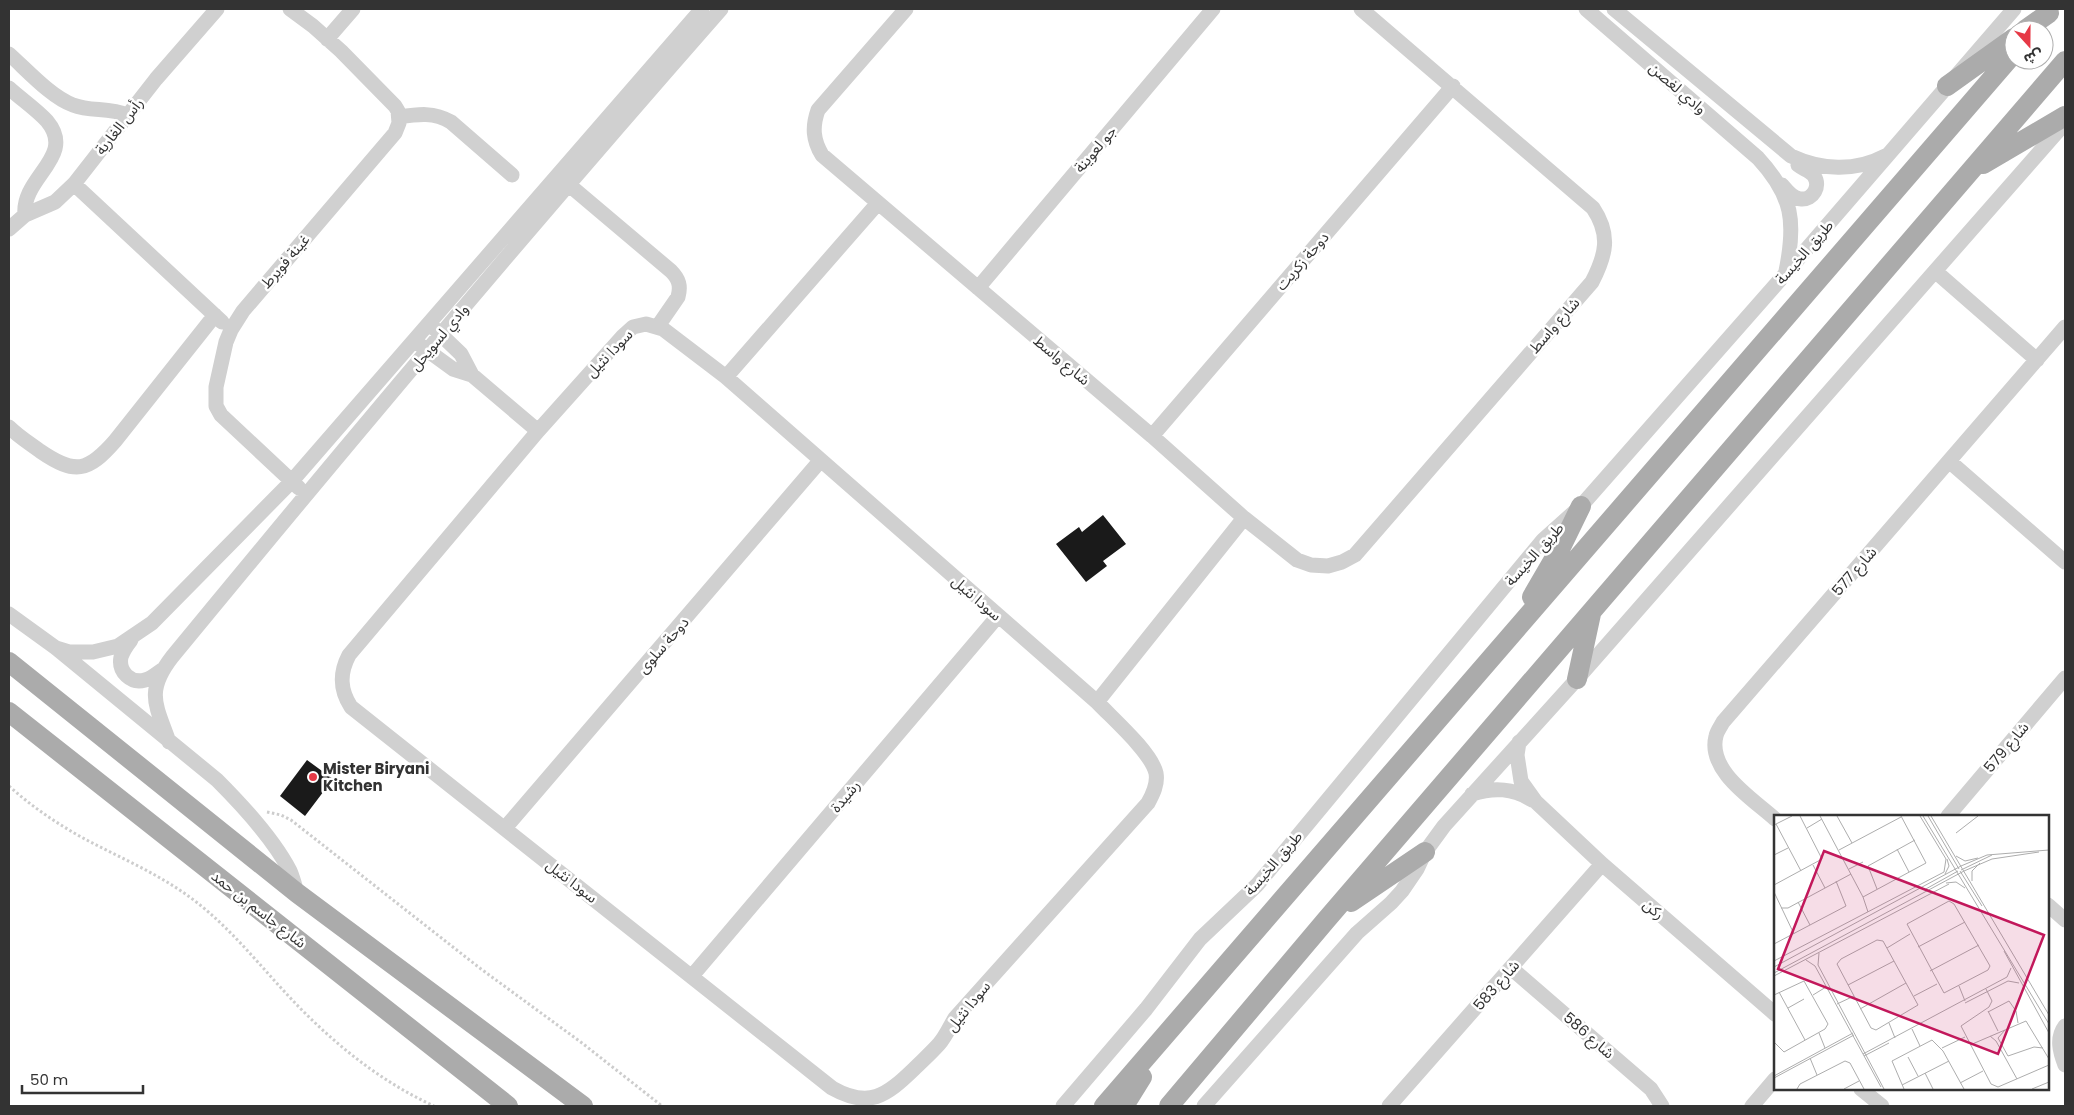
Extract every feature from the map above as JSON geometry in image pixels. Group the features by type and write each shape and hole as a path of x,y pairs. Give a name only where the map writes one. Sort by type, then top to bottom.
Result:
{"main road":[{"path":"2039,20 2051,11"},
{"path":"1947,86 2004,45"},
{"path":"1169,1106 1327,919 2065,61"},
{"name":"طريق الخيسة","path":"1104,1106 2004,66"},
{"path":"1968,172 2065,116"},
{"path":"1522,622 1528,604 1561,547 1581,506"},
{"path":"1577,678 1592,611"},
{"path":"9,662 297,893 583,1106"},
{"name":"شارع جاسم بن حمد","path":"9,712 508,1106"},
{"path":"1327,919 1425,852"},
{"path":"1124,1106 1172,1028"}],"street":[{"name":"رأس الغارية","path":"9,229 26,215 55,202 74,184 127,115 217,9"},
{"path":"290,9 313,26 373,82 395,106 399,117 428,114 441,116 451,122 512,176"},
{"path":"327,39 353,9"},
{"name":"وادي لسويحل","path":"170,742 156,703 156,682 162,670 427,350 435,330 702,9"},
{"name":"وادي لسويحل","path":"56,648 69,652 92,652 118,646 131,640 152,623 291,482 414,341 435,330 568,184 721,9"},
{"name":"شارع واسط","path":"906,9 818,110 814,121 813,133 816,145 822,156 1152,436 1244,518 1297,560 1311,565 1328,566 1342,562 1355,555 1592,282 1601,264 1604,252 1604,233 1598,215 1593,208 1368,11"},
{"name":"جو لعوينة","path":"978,288 1213,9"},
{"name":"طريق الخيسة","path":"1063,1106 1146,1009 1200,939 1257,885 1543,540 1581,506 1786,273 2014,9"},
{"path":"1609,29 1619,10"},
{"name":"وادي لغصن","path":"1594,11 1609,29 1758,158 1794,197 1801,200 1813,194 1817,181 1814,175 1792,161 1619,10"},
{"path":"9,54 62,100 85,108 118,111 127,115"},
{"name":"دوحة زكريت","path":"1152,436 1453,86"},
{"path":"9,88 47,122 52,128 56,143 51,161 28,193 25,204 26,215"},
{"name":"غينة فويرط","path":"306,494 221,415 216,406 216,386 231,330 252,300 395,134 400,123 399,117"},
{"path":"1204,1106 1357,933 1391,903 1411,879 1425,852 1444,826 1577,678 2065,123"},
{"name":"وادي لغصن","path":"1779,148 1803,162 1830,168 1860,165 1888,154"},
{"name":"وادي لغصن","path":"1768,169 1784,197 1792,218 1792,241 1786,273"},
{"path":"74,184 231,330"},
{"path":"568,184 675,275 680,291 658,326"},
{"path":"726,377 878,203"},
{"path":"1935,271 2037,360"},
{"path":"9,427 57,463 72,467 87,465 99,458 116,441 215,315"},
{"name":"سودا نثيل","path":"646,324 658,326 726,377 1097,702 1152,763 1156,781 1153,795 955,1018 939,1044 894,1089 882,1095 856,1098 843,1095 832,1088 351,707 345,698 341,676 348,655 538,431 628,330 646,324"},
{"name":"شارع 577","path":"1774,818 1726,776 1719,765 1716,752 1716,737 1723,722 2037,360 2060,344 2065,327"},
{"path":"435,330 461,354 472,375 538,431"},
{"path":"414,341 453,369 472,375"},
{"name":"دوحة سلوى","path":"505,828 820,461"},
{"path":"1949,461 2065,562"},
{"path":"1097,702 1244,518"},
{"path":"9,614 56,648 217,780 248,814 290,871 297,893"},
{"name":"رشيدة","path":"692,976 998,616"},
{"name":"وادي لسويحل","path":"131,640 121,659 121,666 129,678 136,681 144,681 162,670"},
{"name":"شارع 579","path":"1949,815 2065,678"},
{"name":"ركن","path":"1519,742 1517,755 1521,781 1536,802 1602,864 1774,1013"},
{"name":"ركن","path":"1472,794 1498,789 1518,793 1536,802"},
{"name":"شارع 583","path":"1389,1106 1602,864"},
{"path":"2049,906 2065,920"},
{"name":"شارع 586","path":"1511,968 1651,1089 1662,1106"},
{"path":"2065,1026 2059,1041 2060,1053 2065,1065"},
{"path":"1752,1106 1774,1080"},
{"path":"1862,1090 1882,1106"}],"path":[{"path":"9,786 45,816 82,838 168,882 195,901 237,940 329,1036 379,1076 405,1092 434,1106"},
{"path":"248,814 270,812 291,820 481,969 582,1043 662,1106"}],"building":[{"path":"1103,515 1126,544 1103,561 1107,566 1086,582 1056,544 1079,527 1082,532"},
{"path":"307,760 333,779 305,816 280,796"}],"place":[{"name":"Mister Biryani Kitchen","path":"313,777"}]}
